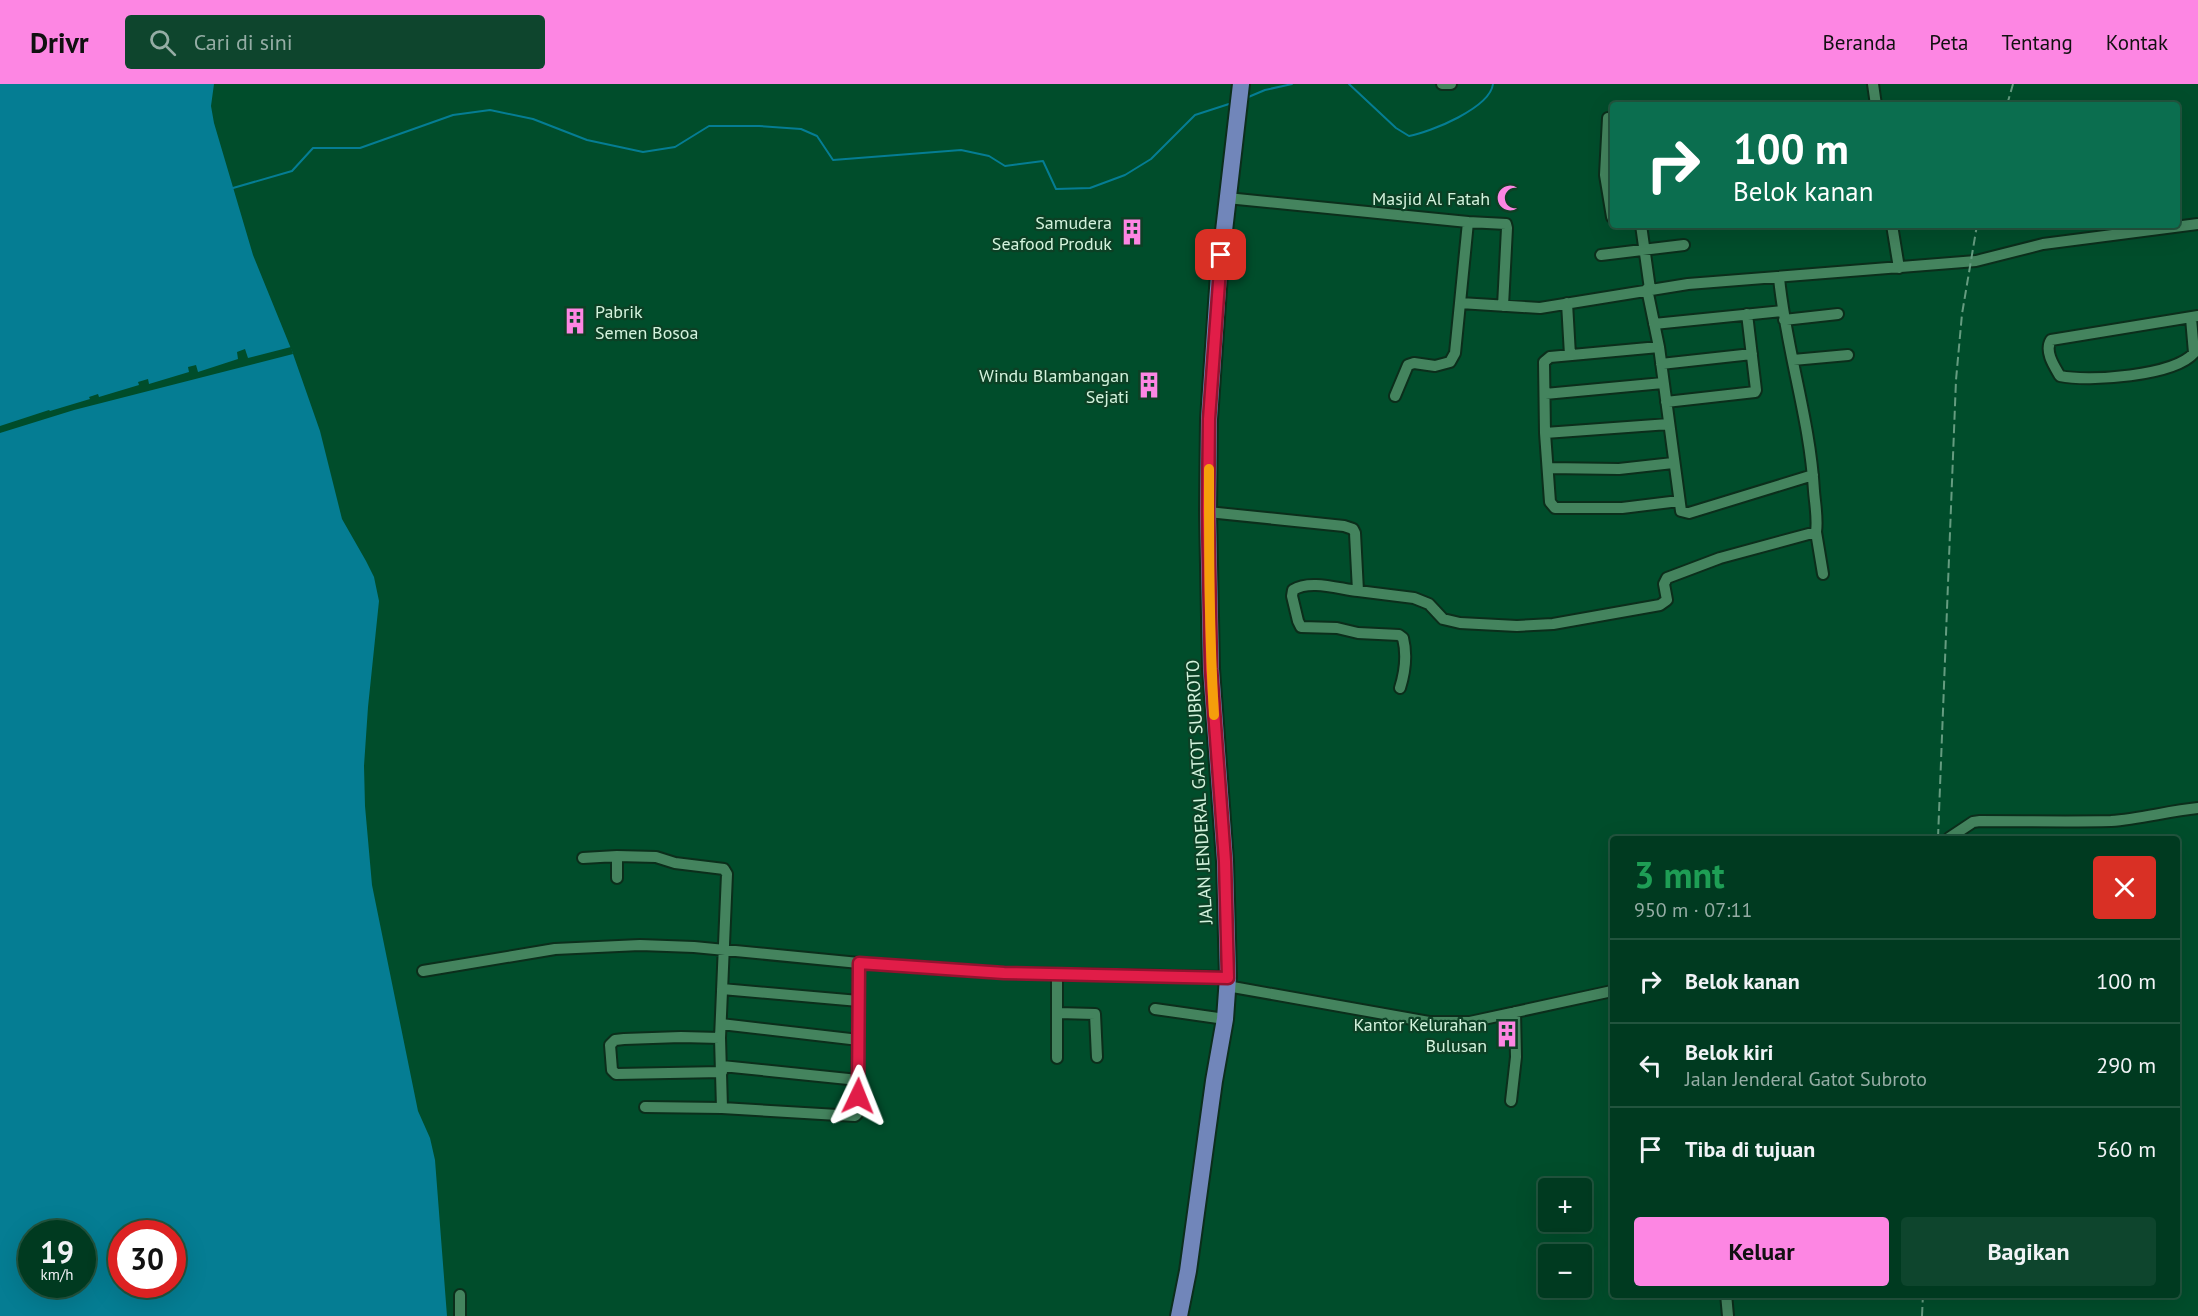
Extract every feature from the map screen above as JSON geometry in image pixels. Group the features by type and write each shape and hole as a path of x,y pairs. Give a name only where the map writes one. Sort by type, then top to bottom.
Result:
{"highway":[{"name":"JALAN JENDERAL GATOT SUBROTO","path":"1179,1316 1188,1271 1214,1081 1225,1019 1227,982 1225,861 1211,669 1208,512 1212,354 1227,198 1240,95"}],"street":[{"path":"1442,84 1451,84"},
{"path":"1873,84 1876,102"},
{"path":"1608,118 1605,175 1610,194"},
{"path":"1227,198 1506,224 1503,306"},
{"path":"1395,396 1408,365 1414,363 1435,366 1450,362 1455,352 1468,222"},
{"path":"2180,226 2198,224"},
{"path":"1641,228 1681,511 1689,513 1813,475"},
{"path":"1892,228 1899,268"},
{"path":"1460,303 1540,308 1649,289 1976,261 2043,244 2167,228"},
{"path":"1601,255 1684,245"},
{"path":"1779,278 1783,315 1804,414 1813,475 1816,532 1823,574"},
{"path":"1568,303 1570,355"},
{"path":"1654,324 1747,314 1838,314"},
{"path":"1666,402 1755,392 1757,386 1747,314"},
{"path":"2195,317 2194,353 2185,360 2153,372 2122,376 2070,378 2060,376 2049,351 2048,345 2051,340 2195,317"},
{"path":"1659,347 1550,357 1544,362 1545,433 1550,502 1555,508 1622,508 1679,501"},
{"path":"1661,364 1752,354"},
{"path":"1793,360 1848,355"},
{"path":"1545,394 1663,383"},
{"path":"1545,433 1669,424"},
{"path":"1548,468 1619,469 1673,463"},
{"path":"1208,512 1344,526 1353,529 1358,591"},
{"path":"1400,688 1404,676 1405,645 1403,638 1399,635 1358,633 1336,628 1301,627 1292,596 1293,590 1299,586 1310,585 1414,598 1429,604 1443,619 1460,623 1517,626 1553,624 1660,605 1667,600 1664,584 1667,578 1720,558 1816,532"},
{"path":"1952,836 1973,822 1980,821 2111,820 2140,818 2159,812 2198,808"},
{"path":"583,858 617,856 663,858 675,863 724,869 727,874 720,1038 722,1108"},
{"path":"617,856 617,878"},
{"path":"423,971 579,947 640,945 694,947 859,963 1004,973 1227,982 1428,1022 1470,1022 1610,991"},
{"path":"645,1107 722,1108 852,1117 857,1113 859,963"},
{"path":"1057,974 1057,1058"},
{"path":"722,989 859,1001"},
{"path":"1155,1009 1225,1019"},
{"path":"1511,1101 1516,1057 1515,1012"},
{"path":"1058,1013 1095,1014 1098,1057"},
{"path":"721,1024 859,1040"},
{"path":"720,1038 615,1040 610,1045 612,1070 616,1074 722,1069 858,1080"},
{"path":"460,1295 460,1316"},
{"path":"1726,1298 1728,1316"}],"water":[{"path":"0,84 214,84 211,106 214,123 253,255 292,351 320,431 342,519 374,577 379,601 364,766 372,885 418,1111 430,1138 435,1160 447,1316 0,1316"}],"pier":[{"path":"291,347 293,354 74,410 0,433 0,426 90,399 89,397 98,394 99,397 139,385 138,382 148,379 149,384 189,372 188,367 196,365 198,372 238,359 237,352 245,349 248,358"}],"waterway":[{"path":"1246,98 1265,90 1292,84"},
{"path":"1349,84 1396,128 1409,136 1431,130 1471,110 1482,102 1493,84"},
{"path":"233,188 292,171 313,148 360,148 453,115 490,110 533,119 587,140 643,152 675,147 709,126 801,129 817,136 833,160 961,150 989,156 1005,166 1043,161 1056,189 1090,188 1125,175 1151,159 1195,115 1232,103"}],"railway":[{"path":"2008,102 2013,84"},
{"path":"1938,836 1956,380 1962,314 1976,228"},
{"path":"1922,1316 1923,1298"}],"slow traffic":[{"path":"1209,469 1211,669 1214,715"}],"place":[{"name":"Masjid Al Fatah","path":"1510,198"},
{"name":"Samudera Seafood Produk","path":"1132,232"},
{"name":"Pabrik Semen Bosoa","path":"575,321"},
{"name":"Windu Blambangan Sejati","path":"1149,385"},
{"name":"Kantor Kelurahan Bulusan","path":"1507,1034"}],"route":[{"path":"858,1096 859,963 1004,973 1228,978 1225,861 1211,669 1208,512 1212,354 1221,255"}]}
